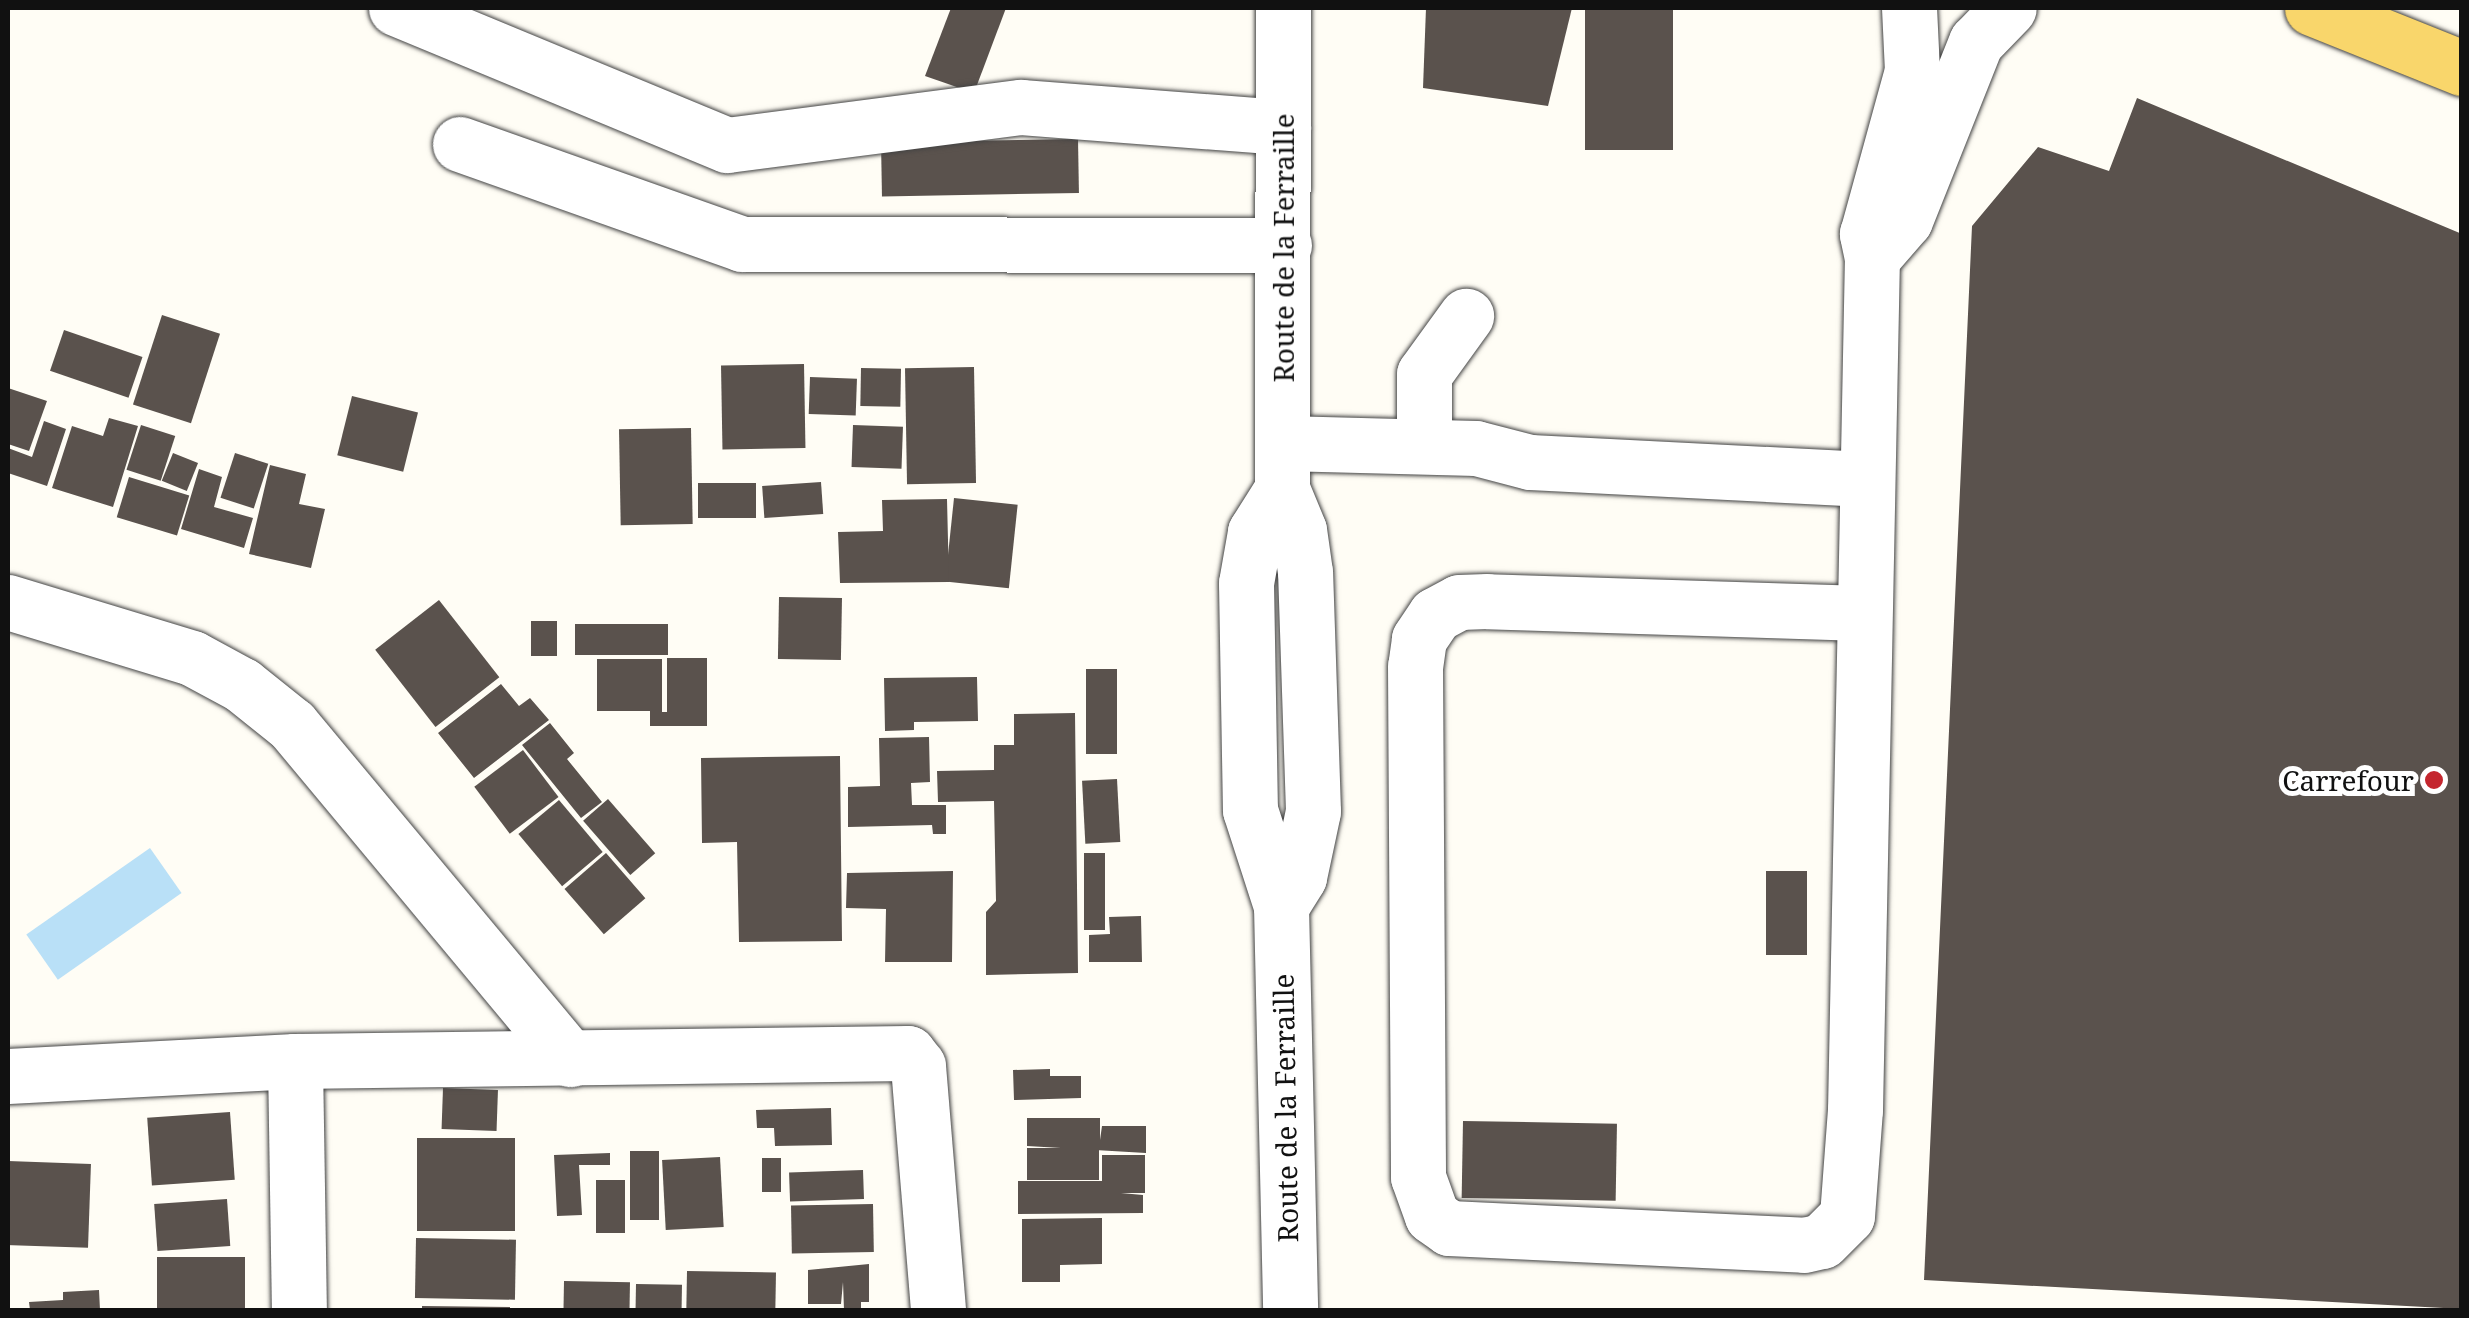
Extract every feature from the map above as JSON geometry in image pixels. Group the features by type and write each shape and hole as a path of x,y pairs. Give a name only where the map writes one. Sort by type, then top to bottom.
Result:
{"main road":[{"path":"2312,8 2462,68"}],"street":[{"path":"396,8 727,145 1021,108 1283,127"},
{"name":"Route de la Ferraille","path":"1282,8 1282,469 1306,572 1314,811 1299,877 1280,906 1290,1310"},
{"path":"1909,8 1934,79"},
{"path":"1863,612 1458,602 1434,615 1419,639 1415,721 1421,1197 1449,1228 1804,1245 1822,1242 1848,1216 1856,1110 1872,258 1868,222 1902,174 1934,79 2009,8"},
{"path":"460,144 742,244 1284,245"},
{"path":"1424,445 1424,374 1466,316"},
{"path":"1282,469 1424,445 1495,450 1530,462 1866,480"},
{"path":"1282,469 1481,480 1530,462"},
{"path":"8,602 192,658 242,685 292,725 570,1059"},
{"path":"8,1076 295,1062 908,1053 918,1066 938,1310"},
{"path":"295,1062 299,1310"}],"water":[{"path":"150,848 182,893 58,980 26,935"}],"building":[{"path":"951,8 1006,8 974,93 925,76"},
{"path":"1426,8 1572,8 1548,106 1423,88"},
{"path":"1585,8 1673,8 1673,150 1585,150"},
{"path":"2137,98 2462,234 2462,1309 1924,1280 1972,226 2038,147 2109,171"},
{"path":"1078,139 1079,193 882,196 881,142"},
{"path":"162,315 220,334 191,423 133,404"},
{"path":"64,330 142,357 128,398 50,371"},
{"path":"804,364 805,448 722,449 721,365"},
{"path":"974,367 976,483 907,484 905,368"},
{"path":"861,368 901,369 900,407 860,406"},
{"path":"810,377 857,379 856,416 809,414"},
{"path":"8,388 47,401 29,451 8,444"},
{"path":"352,396 418,412 403,472 337,455"},
{"path":"109,418 138,426 113,507 52,488 72,426 103,436"},
{"path":"44,421 66,429 47,486 8,473 8,448 32,457"},
{"path":"141,425 175,436 161,481 126,470"},
{"path":"853,425 903,427 902,469 852,467"},
{"path":"691,428 693,524 621,525 619,429"},
{"path":"173,453 198,463 187,491 162,481"},
{"path":"235,453 268,464 254,509 220,498"},
{"path":"270,465 306,474 299,504 325,509 311,568 249,554"},
{"path":"199,469 222,477 214,507 253,518 244,548 181,529"},
{"path":"129,477 189,495 177,536 117,517"},
{"path":"821,482 823,514 764,518 762,486"},
{"path":"698,483 756,483 756,518 698,518"},
{"path":"954,498 1018,505 1009,588 945,582"},
{"path":"947,499 949,582 840,583 838,532 883,531 882,500"},
{"path":"779,597 842,598 841,660 778,659"},
{"path":"439,600 499,677 436,727 375,650"},
{"path":"531,621 557,621 557,656 531,656"},
{"path":"575,624 668,624 668,655 575,655"},
{"path":"667,658 707,658 707,726 650,726 650,711 597,711 597,659 662,659 662,712 667,712"},
{"path":"1086,669 1117,669 1117,754 1086,754"},
{"path":"977,677 978,721 914,722 914,730 885,731 884,678"},
{"path":"501,684 519,706 530,698 549,720 474,778 438,733"},
{"path":"1075,713 1078,973 986,975 986,912 996,901 994,801 938,802 937,771 994,770 994,745 1014,745 1014,714"},
{"path":"550,723 574,753 567,759 602,802 581,818 522,745"},
{"path":"929,737 930,782 911,783 912,805 946,805 946,834 933,834 932,825 848,827 848,787 880,786 879,738"},
{"path":"523,750 559,797 510,834 474,787"},
{"path":"840,756 842,941 739,942 737,842 702,843 701,758"},
{"path":"1117,779 1120,842 1085,844 1082,781"},
{"path":"608,799 655,853 630,875 583,821"},
{"path":"559,800 603,852 562,886 518,834"},
{"path":"606,853 645,898 604,934 564,889"},
{"path":"1084,853 1105,853 1105,930 1084,930"},
{"path":"953,871 952,962 885,962 886,909 846,908 847,873"},
{"path":"1766,871 1807,871 1807,955 1766,955"},
{"path":"1141,916 1142,962 1089,962 1089,935 1110,934 1109,917"},
{"path":"1050,1069 1050,1076 1081,1076 1081,1098 1014,1100 1013,1070"},
{"path":"443,1088 498,1090 497,1131 442,1129"},
{"path":"831,1108 832,1145 775,1146 774,1128 757,1128 756,1110"},
{"path":"230,1112 235,1180 152,1186 147,1118"},
{"path":"1027,1118 1100,1118 1100,1140 1102,1126 1146,1126 1146,1153 1027,1146"},
{"path":"1463,1121 1617,1124 1616,1201 1462,1198"},
{"path":"417,1138 515,1138 515,1231 417,1231"},
{"path":"1027,1148 1099,1148 1099,1180 1027,1180"},
{"path":"630,1151 659,1151 659,1220 630,1220"},
{"path":"610,1153 610,1165 579,1165 582,1215 557,1216 554,1155"},
{"path":"1102,1155 1145,1155 1145,1193 1121,1193 1143,1195 1143,1213 1018,1214 1018,1181 1102,1181"},
{"path":"720,1157 724,1227 666,1230 662,1160"},
{"path":"762,1158 781,1158 781,1192 762,1192"},
{"path":"8,1161 91,1164 88,1248 8,1245"},
{"path":"863,1170 864,1199 790,1202 789,1173"},
{"path":"596,1180 625,1180 625,1233 596,1233"},
{"path":"227,1199 230,1246 157,1251 154,1204"},
{"path":"873,1204 874,1252 792,1253 791,1205"},
{"path":"1102,1218 1102,1264 1060,1265 1060,1282 1022,1282 1022,1219"},
{"path":"416,1238 516,1240 515,1300 415,1298"},
{"path":"157,1257 245,1257 245,1310 157,1310"},
{"path":"869,1264 869,1302 861,1302 861,1310 844,1310 843,1282 841,1304 808,1304 808,1270"},
{"path":"687,1271 776,1273 775,1310 686,1310"},
{"path":"564,1281 630,1282 630,1310 563,1310"},
{"path":"636,1284 682,1285 682,1310 636,1310"},
{"path":"99,1290 100,1310 30,1310 29,1302 63,1300 63,1292"},
{"path":"422,1306 510,1307 510,1310 422,1310"}],"place":[{"name":"Carrefour","path":"2434,780"}]}
